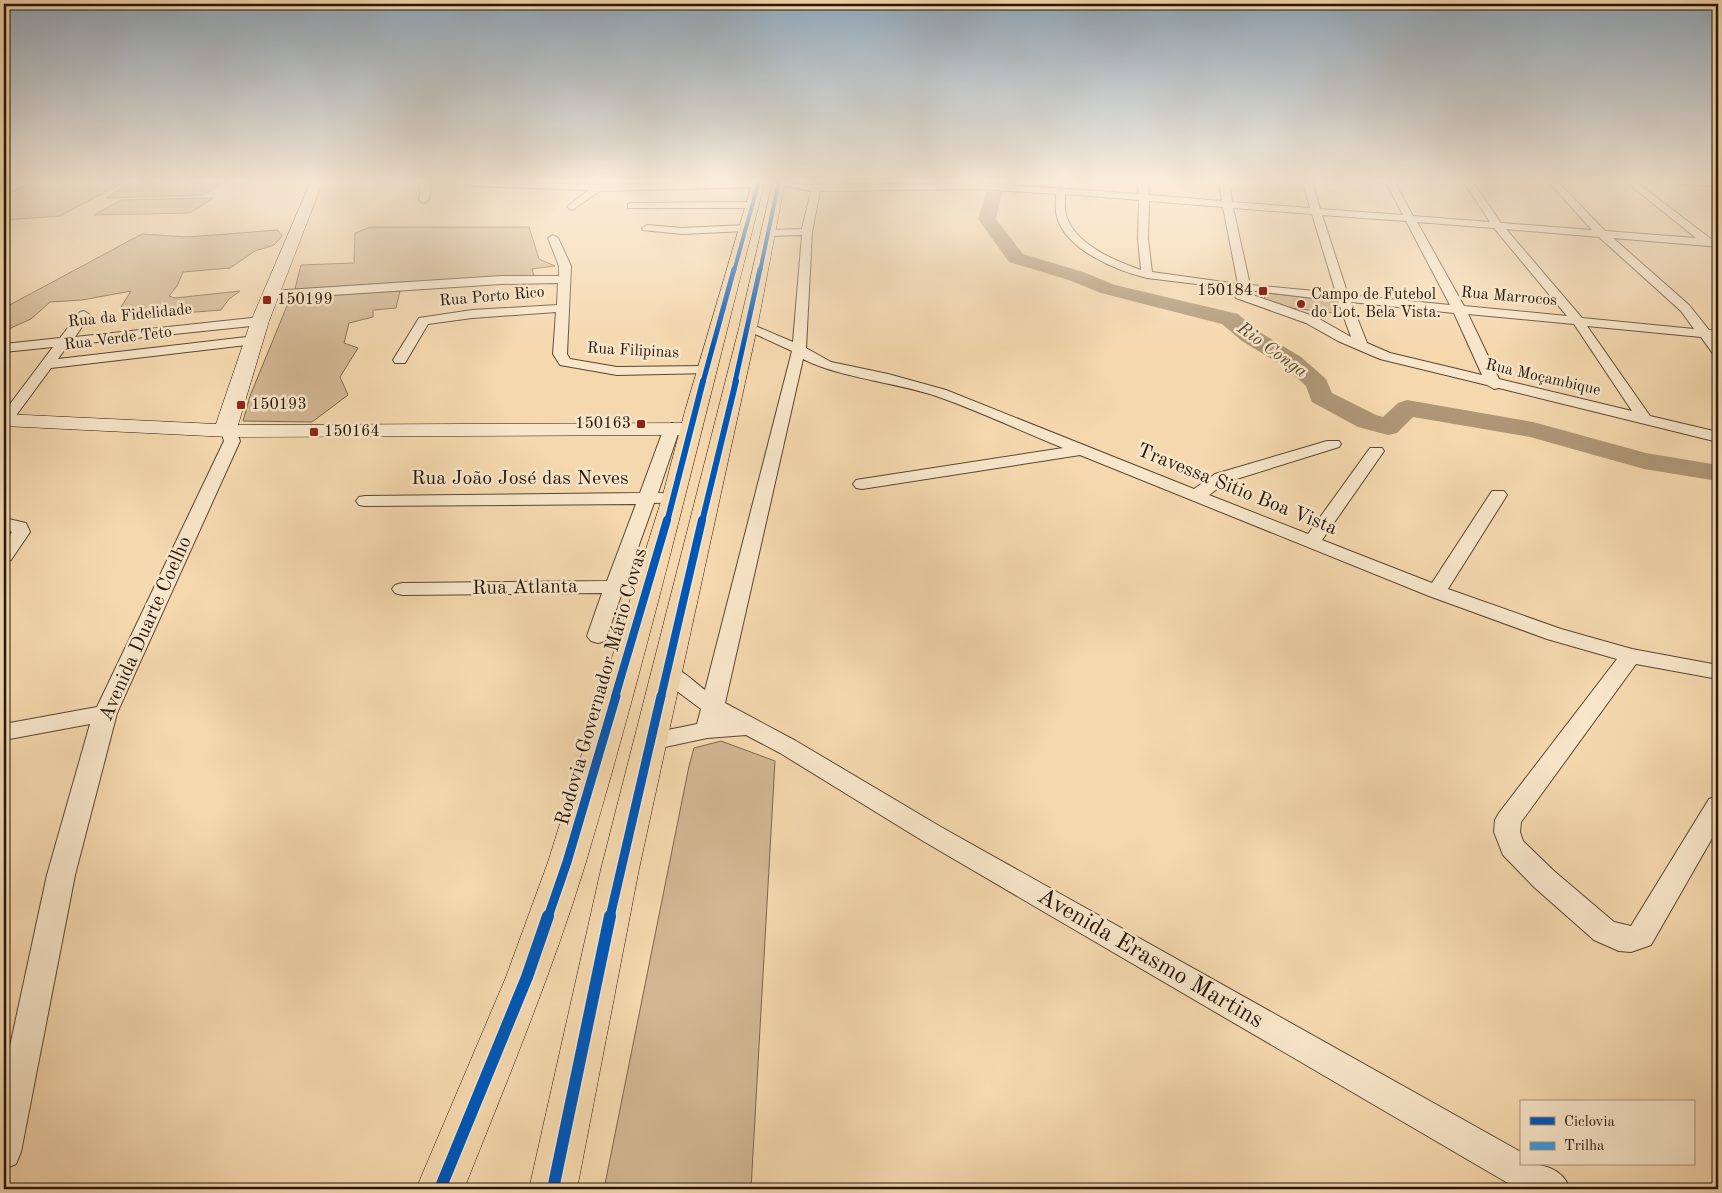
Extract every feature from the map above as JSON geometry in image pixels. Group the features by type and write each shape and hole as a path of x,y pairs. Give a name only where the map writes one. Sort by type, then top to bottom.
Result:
{"main road":[{"name":"Avenida Duarte Coelho","path":"229,431 227,424 260,321 295,237"},
{"name":"Rodovia Governador Mário Covas","path":"440,1189 527,977 561,879 648,587 662,498 681,428 706,370 744,237"},
{"path":"553,1189 620,869 748,328 767,237"},
{"path":"5,421 229,431 681,428"}],"street":[{"path":"709,718 799,349 807,237"},
{"name":"Rua Marrocos","path":"1078,237 1084,244 1126,269 1147,275 1245,288 1718,335"},
{"path":"1143,237 1147,275"},
{"path":"1234,237 1245,288"},
{"path":"1324,237 1343,297 1361,345"},
{"path":"1418,237 1458,309 1494,385"},
{"path":"1507,237 1577,320 1645,420"},
{"path":"1605,237 1685,308 1718,351"},
{"path":"1635,237 1713,243 1718,251"},
{"name":"Rua Filipinas","path":"553,238 565,266 560,354 565,362 601,369 633,371 706,370"},
{"path":"271,295 501,280 563,279"},
{"name":"Rua Moçambique","path":"1201,282 1295,314 1385,356 1494,385 1718,437"},
{"name":"Rua Porto Rico","path":"400,360 424,321 472,314 563,308"},
{"path":"5,421 84,315"},
{"name":"Rua da Fidelidade","path":"4,348 64,340 260,321"},
{"name":"Travessa Sitio Boa Vista","path":"748,328 799,349 809,357 827,365 926,388 1436,592 1554,634 1631,656 1718,672"},
{"name":"Rua Verde Teto","path":"45,365 255,340"},
{"name":"Avenida Duarte Coelho","path":"4,1152 61,875 105,714 232,441 229,431"},
{"path":"1197,495 1221,478 1333,444"},
{"path":"862,484 1080,450"},
{"path":"1311,542 1376,451"},
{"path":"1436,592 1498,495"},
{"path":"598,636 614,586 662,498"},
{"name":"Rua João José das Neves","path":"366,501 662,498"},
{"path":"4,522 20,527 21,532 4,556"},
{"name":"Rua Atlanta","path":"402,590 648,587"},
{"path":"1631,656 1508,820 1507,832 1512,847 1544,879 1604,931 1619,938 1631,939 1641,936 1718,806"},
{"path":"666,672 709,718"},
{"path":"4,732 105,714"},
{"name":"Avenida Erasmo Martins","path":"650,741 709,718 749,727 1552,1189"}],"shaded area":[{"path":"137,237 281,237 274,245 255,251 230,268 183,272 177,286 169,296 175,298 240,291 229,299 221,310 144,316 141,311 121,307 131,291 82,300 50,302 31,319 4,331 4,308"},
{"path":"355,237 532,237 539,259 555,266 532,269 535,279 447,280 295,289 301,265 354,263"},
{"path":"400,291 396,308 373,310 373,317 349,323 344,343 358,348 340,377 348,395 312,422 243,421 250,396 289,301 341,293"},
{"name":"Campo de Futebol do Lot. Bela Vista.","path":"1266,293 1333,300 1334,313 1273,306 1263,302"},
{"path":"721,741 775,761 751,1189 604,1189 689,766 694,748"}],"waterway":[{"name":"Rio Conga","path":"1000,237 1016,258 1076,276 1108,289 1230,319 1250,336 1293,362 1317,384 1321,397 1367,421 1388,427 1407,408 1533,430 1644,461 1718,473"}],"cycle path":[{"path":"440,1189 527,977 567,862 674,498 695,411 744,237"},
{"path":"553,1189 620,869 748,328 767,237"}],"place":[{"name":"150184","path":"1263,291"},
{"name":"150199","path":"267,300"},
{"name":"Campo de Futebol do Lot. Bela Vista.","path":"1301,304"},
{"name":"150193","path":"241,405"},
{"name":"150163","path":"641,424"},
{"name":"150164","path":"314,432"}]}
